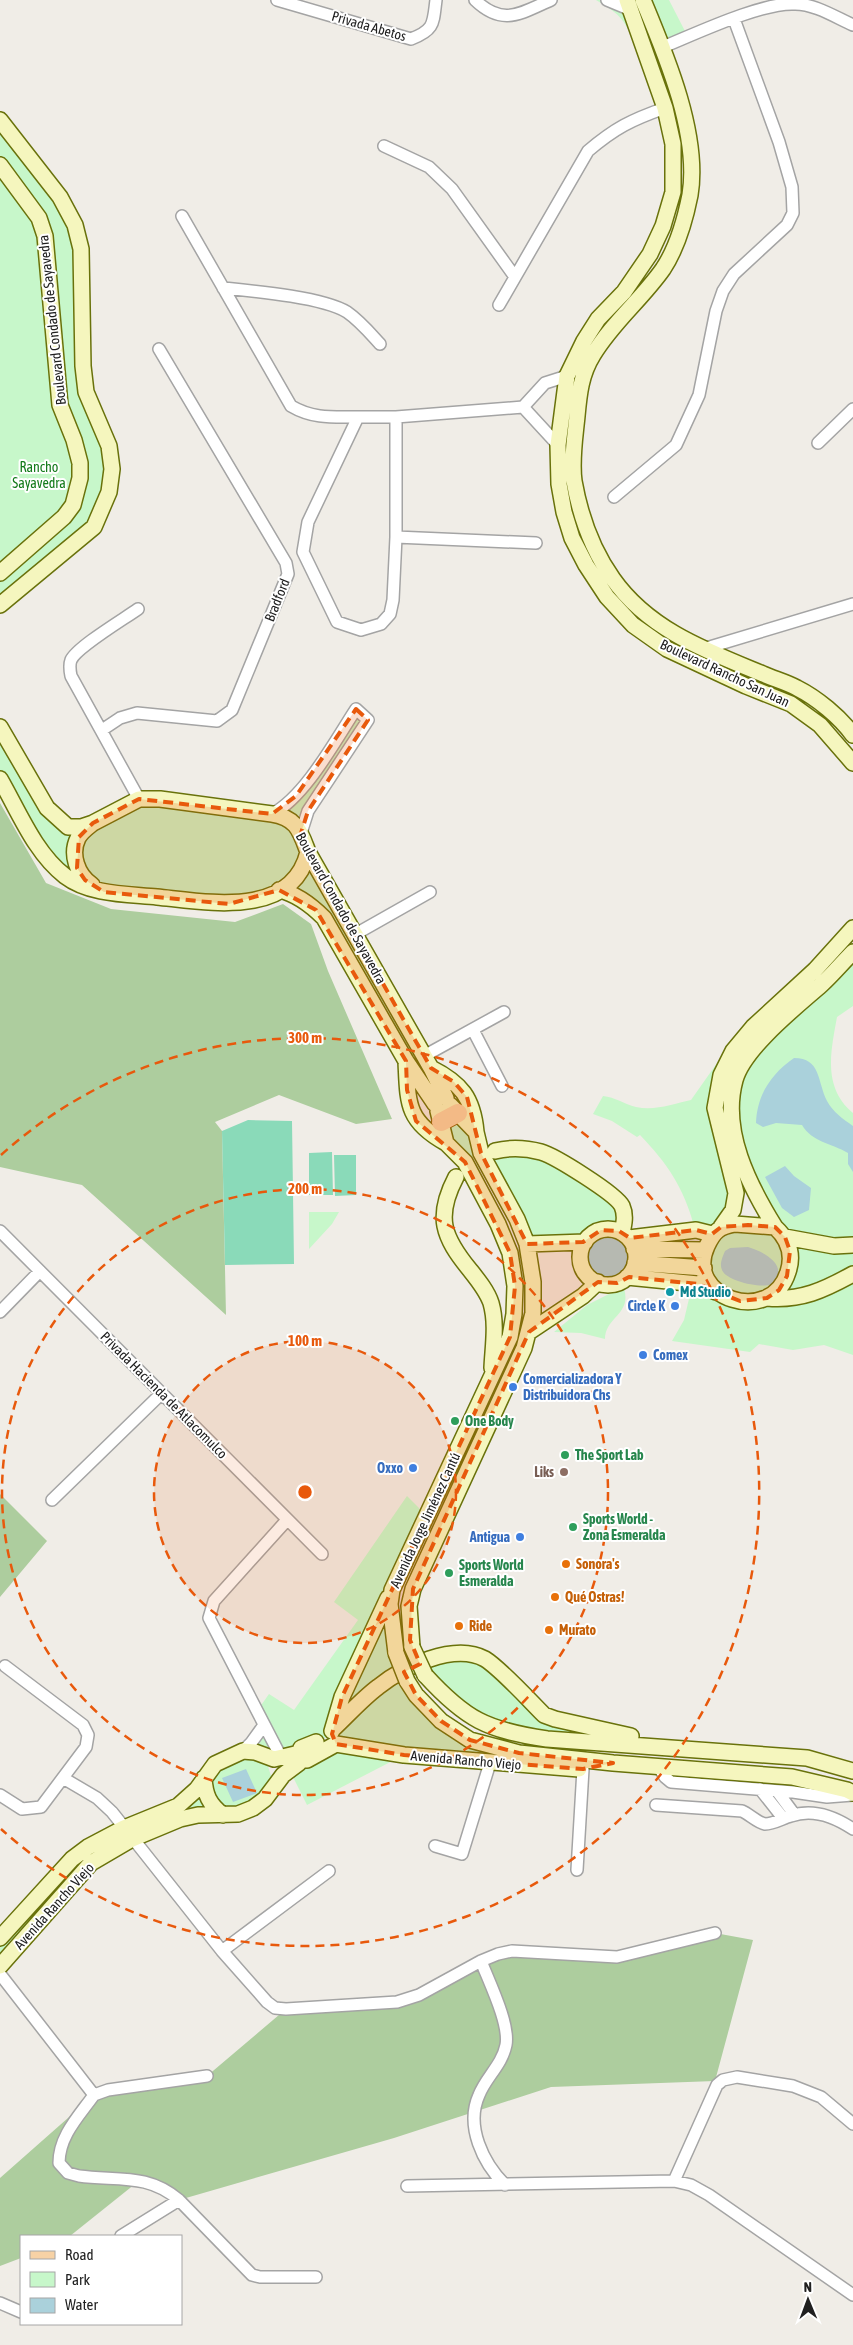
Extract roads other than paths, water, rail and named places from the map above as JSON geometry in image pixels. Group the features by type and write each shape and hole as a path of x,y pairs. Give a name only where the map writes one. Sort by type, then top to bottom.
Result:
{"main road":[{"name":"Boulevard Rancho San Juan","path":"643,0 663,47 681,106 691,153 690,194 680,233 663,268 608,333 592,356 580,383 574,446 574,479 582,515 591,538 613,579 634,603 662,627 703,648 798,688 822,705 853,735"},
{"name":"Boulevard Rancho San Juan","path":"629,5 665,108 673,144 673,192 663,226 645,262 624,292 598,319 584,341 567,376 558,445 559,484 564,512 572,538 586,566 607,597 633,625 667,649 746,686 791,704 820,725 853,763"},
{"name":"Boulevard Condado de Sayavedra","path":"0,120 60,197 75,225 81,249 83,366 86,392 109,446 112,469 109,492 94,527 0,605"},
{"name":"Boulevard Condado de Sayavedra","path":"0,165 39,218 45,236 60,405 74,440 80,463 77,492 73,505 64,517 0,573"},
{"path":"663,226 680,233"},
{"name":"Boulevard Condado de Sayavedra","path":"0,727 48,808 68,827 81,827 93,823 139,799 160,799 272,814 288,819 301,833 308,852 428,1062 444,1107"},
{"path":"0,779 47,860 67,877 104,892 229,904 253,901 279,890 294,880 304,868 308,852"},
{"path":"93,823 79,837 75,853 77,868 85,880 104,892"},
{"name":"Boulevard Condado de Sayavedra","path":"279,890 287,892 305,902 324,918 406,1061 444,1107"},
{"path":"716,1292 700,1268 701,1250 734,1210 736,1193 715,1108 721,1075 733,1051 753,1027 815,970 852,931"},
{"path":"701,1250 657,1250 630,1246 610,1229 593,1233 585,1242 580,1254 584,1271 598,1282 617,1283 627,1277 698,1284 727,1298 740,1301 755,1301 767,1298 779,1290 790,1264 790,1251 754,1192 737,1152 731,1110 735,1079 752,1052 770,1030 823,983 853,952"},
{"name":"Boulevard Condado de Sayavedra","path":"406,1061 407,1090 410,1107 416,1121 432,1135 446,1143"},
{"name":"Boulevard Condado de Sayavedra","path":"428,1062 449,1077 463,1092 474,1114 476,1132"},
{"path":"444,1107 476,1132"},
{"path":"444,1107 446,1143"},
{"name":"Avenida Jorge Jiménez Cantú","path":"476,1132 488,1152 528,1244 533,1282 533,1313 524,1348 413,1589 409,1606 412,1647 425,1675 444,1696 475,1720 493,1728 547,1739 807,1758 853,1771"},
{"name":"Avenida Jorge Jiménez Cantú","path":"446,1143 465,1162 510,1253 515,1286 514,1314 510,1337 392,1590 390,1604 396,1653 407,1682 416,1695 441,1721 470,1740 519,1753 613,1763 792,1777 848,1790 853,1794"},
{"path":"465,1162 488,1152 508,1148 543,1152 611,1195 622,1206 625,1220 630,1246 627,1277"},
{"path":"456,1177 446,1196 444,1218 447,1236 455,1251 481,1283 490,1302 495,1322 492,1375"},
{"path":"657,1250 696,1230 716,1230 735,1224 780,1232 834,1246 853,1245"},
{"path":"528,1244 585,1242"},
{"path":"657,1250 700,1268"},
{"path":"767,1298 787,1300 812,1294 853,1274"},
{"path":"529,1332 583,1296 598,1282"},
{"path":"334,1736 342,1697 392,1590"},
{"path":"334,1736 377,1687 433,1657 456,1653 472,1655 485,1660 544,1715 686,1748"},
{"name":"Avenida Rancho Viejo","path":"0,1938 72,1859 88,1847 189,1817 238,1814 253,1808 265,1799 274,1785 300,1755 334,1736 404,1754 490,1763 583,1769 613,1763"},
{"path":"243,1751 255,1752 274,1759 300,1755"},
{"name":"Avenida Rancho Viejo","path":"0,1966 5,1950 91,1863 128,1834 178,1806 193,1794 215,1764 243,1751"},
{"path":"265,1756 271,1765 274,1785"},
{"path":"204,1778 205,1792 211,1806 223,1815"}],"street":[{"name":"Privada Abetos","path":"277,0 411,39 424,34 433,25 436,0"},
{"path":"475,0 496,15 509,16 523,14 551,0"},
{"path":"607,0 629,5"},
{"path":"663,47 734,19 782,4 796,3 830,14 853,25"},
{"path":"614,498 676,445 699,395 716,311 724,290 734,274 787,225 793,213 792,187 784,160 734,19"},
{"path":"499,305 588,152 610,132 629,121 665,108"},
{"path":"384,146 429,167 452,189 515,277"},
{"path":"182,216 291,406 303,413 318,417 396,416 523,407 545,383 567,376"},
{"path":"223,288 325,304 345,311 364,325 380,344"},
{"name":"Bradford","path":"102,730 120,718 137,713 210,721 223,718 232,710 288,574 286,563 159,349"},
{"path":"523,407 558,445"},
{"path":"818,444 853,409"},
{"path":"358,417 308,522 303,552 337,622 361,630 381,624 390,614 393,600 396,537 396,416"},
{"path":"396,537 536,543"},
{"path":"703,648 853,604"},
{"path":"138,609 82,649 71,660 71,676 139,799"},
{"path":"272,814 282,809 296,796 356,709 368,720 308,810 301,833"},
{"path":"354,934 430,892"},
{"path":"428,1062 473,1030 504,1012"},
{"path":"473,1030 502,1086"},
{"name":"Privada Hacienda de Atlacomulco","path":"0,1230 322,1554"},
{"path":"0,1312 40,1271"},
{"name":"Privada Hacienda de Atlacomulco","path":"52,1500 162,1393"},
{"path":"287,1520 214,1601 210,1610 210,1618 264,1725 300,1755"},
{"path":"0,1795 22,1809 41,1807 86,1747 88,1735 83,1725 5,1666"},
{"path":"243,1751 251,1744 264,1725"},
{"path":"435,1846 462,1854 490,1763"},
{"path":"658,1766 665,1778 671,1782 760,1789 827,1797 853,1794"},
{"path":"577,1870 583,1769"},
{"path":"63,1778 98,1798 222,1951 266,2002 275,2008 286,2009 397,2002 420,1995 498,1954 512,1951 617,1957 715,1933"},
{"path":"760,1789 782,1818"},
{"path":"777,1791 794,1814"},
{"path":"656,1805 742,1811 762,1823 771,1824 794,1814 810,1813 825,1815 839,1820 853,1829"},
{"path":"222,1951 330,1871"},
{"path":"481,1962 504,2022 506,2044 502,2059 479,2094 474,2122 476,2136 489,2165 505,2185"},
{"path":"0,1974 94,2095"},
{"path":"207,2076 108,2090 94,2095 64,2138 59,2150 59,2163 68,2173 79,2176 154,2183 167,2189 252,2275 260,2277 316,2277"},
{"path":"674,2181 717,2086 723,2080 737,2077 808,2091 821,2097 853,2124"},
{"path":"407,2186 674,2181 691,2185 709,2194 853,2295"},
{"path":"122,2235 179,2200"},
{"path":"0,2303 20,2312"}],"water":[{"path":"794,1058 803,1059 814,1066 829,1105 838,1115 853,1126 853,1172 848,1164 848,1153 816,1139 802,1125 776,1123 763,1127 756,1123 762,1094 778,1071"},
{"path":"785,1166 794,1176 811,1188 809,1210 794,1217 782,1208 765,1177"},
{"path":"602,1230 612,1230 622,1234 630,1242 634,1257 630,1272 622,1280 612,1284 602,1284 592,1280 584,1272 580,1262 580,1252 584,1242 592,1234"},
{"path":"748,1247 761,1252 777,1266 777,1278 771,1284 753,1285 737,1281 730,1278 722,1270 721,1263 725,1251 730,1248"},
{"path":"246,1769 257,1793 233,1802 222,1778"}],"place":[{"name":"Md Studio","path":"670,1292"},
{"name":"Circle K","path":"675,1306"},
{"name":"Comex","path":"643,1355"},
{"name":"Comercializadora Y Distribuidora Chs","path":"513,1387"},
{"name":"One Body","path":"455,1421"},
{"name":"The Sport Lab","path":"565,1455"},
{"name":"Oxxo","path":"413,1468"},
{"name":"Liks","path":"564,1472"},
{"name":"Sports World - Zona Esmeralda","path":"573,1527"},
{"name":"Antigua","path":"520,1537"},
{"name":"Sonora's","path":"566,1564"},
{"name":"Sports World Esmeralda","path":"449,1573"},
{"name":"Qué Ostras!","path":"555,1597"},
{"name":"Ride","path":"459,1626"},
{"name":"Murato","path":"549,1630"}],"park label":[{"name":"Rancho Sayavedra","path":"39,476"}]}
